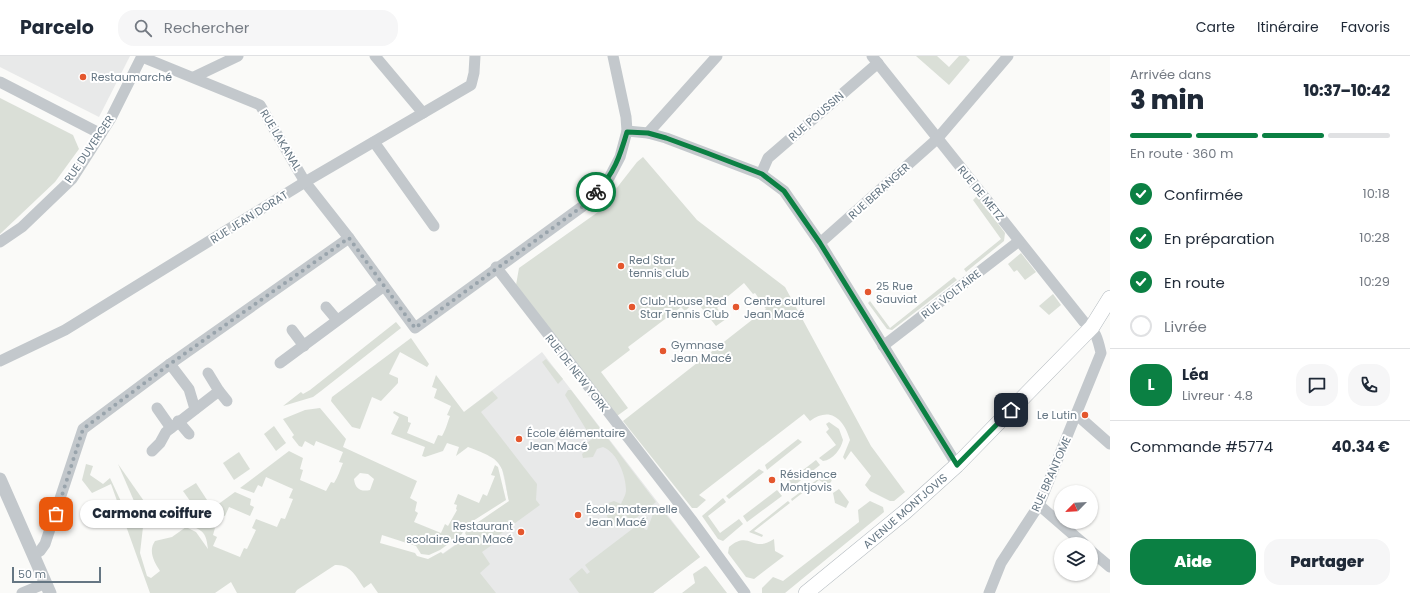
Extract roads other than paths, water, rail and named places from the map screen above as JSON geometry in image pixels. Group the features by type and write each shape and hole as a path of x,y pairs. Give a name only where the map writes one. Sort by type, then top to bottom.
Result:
{"main road":[{"name":"AVENUE MONTJOVIS","path":"806,593 905,512 957,465 1092,327 1110,298"}],"street":[{"path":"194,77 238,56"},
{"path":"374,56 423,113"},
{"name":"RUE JEAN DORAT","path":"0,361 65,330 305,182 470,85 474,73 475,56"},
{"path":"496,267 583,206 608,180 620,157 627,132 626,117 612,56"},
{"path":"648,133 717,56"},
{"name":"RUE BERANGER","path":"820,243 937,139 1008,56"},
{"name":"RUE LAKANAL","path":"142,57 260,105 305,182 349,238 415,328 496,267"},
{"name":"RUE DUVERGER","path":"0,242 22,227 72,179 101,134 142,57"},
{"name":"RUE DE METZ","path":"875,60 1084,322 1092,327"},
{"name":"RUE POUSSIN","path":"762,174 768,158 875,60"},
{"path":"0,82 101,134"},
{"path":"627,132 648,133 666,138 762,174 784,191 820,243 957,465"},
{"path":"374,142 434,226"},
{"path":"34,554 40,551 45,544 83,429 170,364 349,238"},
{"name":"RUE VOLTAIRE","path":"883,346 1019,241"},
{"name":"RUE DE NEW YORK","path":"496,267 691,519 745,593"},
{"path":"280,363 384,286"},
{"path":"326,307 337,320"},
{"name":"RUE BRANTOME","path":"990,593 1001,563 1040,505 1101,353 1097,335 1092,327"},
{"path":"292,330 304,346"},
{"path":"170,364 189,389 195,408"},
{"path":"208,373 227,401"},
{"path":"152,451 160,443 166,432 195,408 219,391"},
{"path":"157,408 175,425 189,434"},
{"path":"1077,415 1110,444"},
{"path":"0,479 48,588 22,593"},
{"path":"1040,505 1076,537"},
{"path":"1098,557 1110,568"}],"place":[{"name":"Restaumarché","path":"83,77"},
{"name":"Red Star tennis club","path":"621,266"},
{"name":"25 Rue Sauviat","path":"868,292"},
{"name":"Club House Red Star Tennis Club","path":"632,307"},
{"name":"Centre culturel Jean Macé","path":"736,307"},
{"name":"Gymnase Jean Macé","path":"663,351"},
{"name":"Le Lutin","path":"1085,415"},
{"name":"École élémentaire Jean Macé","path":"519,439"},
{"name":"Résidence Montjovis","path":"772,480"},
{"name":"Carmona coiffure","path":"56,514"},
{"name":"École maternelle Jean Macé","path":"578,515"},
{"name":"Restaurant scolaire Jean Macé","path":"521,532"}]}
